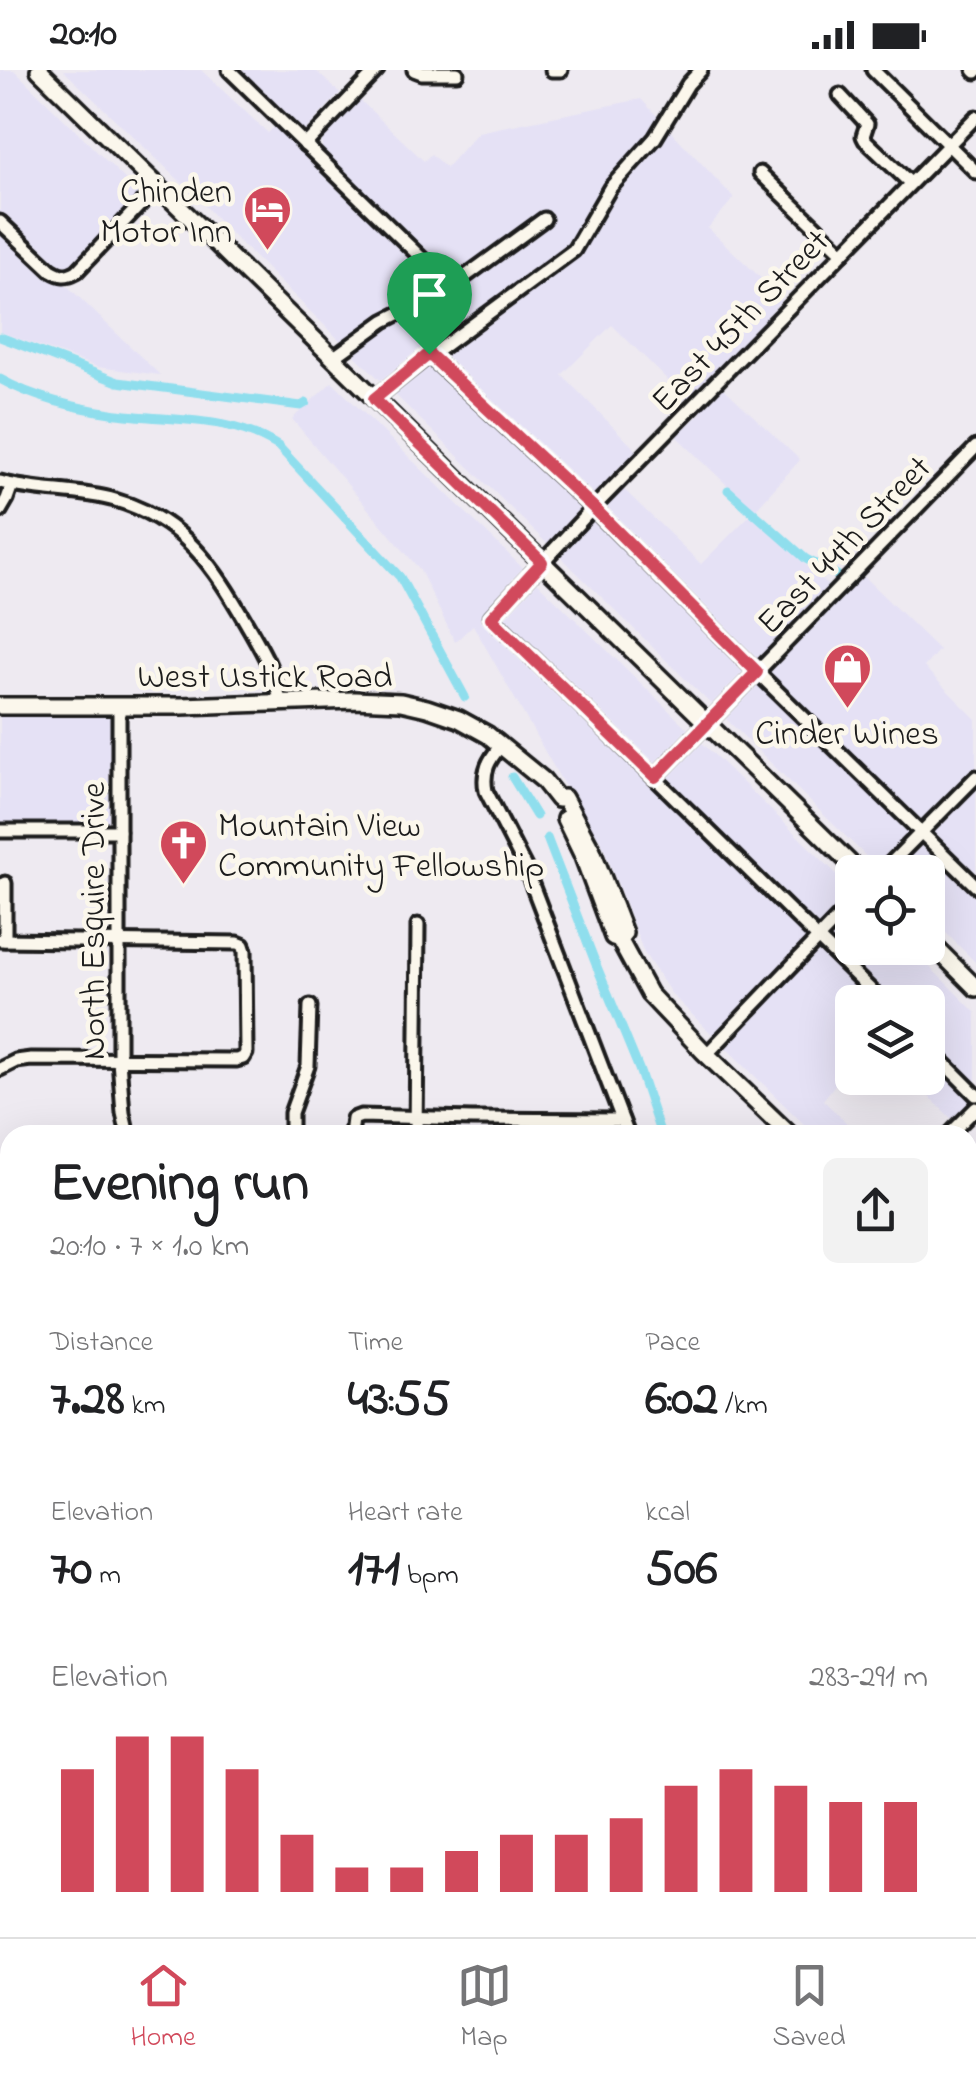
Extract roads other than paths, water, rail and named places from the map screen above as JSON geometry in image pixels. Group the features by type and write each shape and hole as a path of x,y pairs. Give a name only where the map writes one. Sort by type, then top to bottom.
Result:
{"main road":[{"path":"39,70 842,855"},
{"name":"West Ustick Road","path":"0,706 378,700 414,705 459,719 488,735 543,780 558,799 556,804 582,854 612,938 619,939 649,994 780,1125"},
{"path":"945,957 976,988"}],"street":[{"path":"229,70 451,287"},
{"path":"306,144 377,70"},
{"path":"414,70 457,74"},
{"path":"552,70 561,70"},
{"path":"875,71 976,172"},
{"path":"374,399 429,354 574,250 610,188 655,138 693,73"},
{"path":"840,94 868,124 865,140 910,183"},
{"name":"East 45th Street","path":"655,777 491,618 976,118"},
{"path":"760,173 843,253"},
{"path":"0,222 51,270 64,276 76,271 158,186"},
{"path":"333,358 384,322 451,287 544,219"},
{"path":"429,354 594,508 976,886"},
{"name":"East 44th Street","path":"655,777 976,447"},
{"path":"0,510 8,500 6,484 113,499 154,517 178,533 197,549 222,581 271,666 280,702"},
{"name":"North Esquire Drive","path":"119,706 119,1060 126,1125"},
{"path":"501,745 486,767 486,791 526,869 624,1125"},
{"path":"655,777 866,985"},
{"path":"899,855 976,777"},
{"path":"0,831 120,831"},
{"path":"0,1069 32,1059 236,1060 246,1052 242,946 232,942 2,940 6,883"},
{"path":"707,1054 835,920"},
{"path":"416,1125 418,925"},
{"path":"291,1125 291,1113 308,1066 310,1006"},
{"path":"945,1063 976,1095"},
{"path":"352,1125 353,1119 361,1116 622,1120"},
{"path":"354,1937 374,1937"}],"waterway":[{"path":"0,337 118,382 301,406 306,403"},
{"path":"0,379 68,405 218,424 278,446 400,577 465,697"},
{"path":"728,490 806,559 837,575"},
{"path":"512,777 536,816"},
{"path":"547,838 658,1125"}],"place":[{"name":"Chinden Motor Inn","path":"267,252"},
{"name":"Cinder Wines","path":"847,710"},
{"name":"Mountain View Community Fellowship","path":"183,886"}]}
